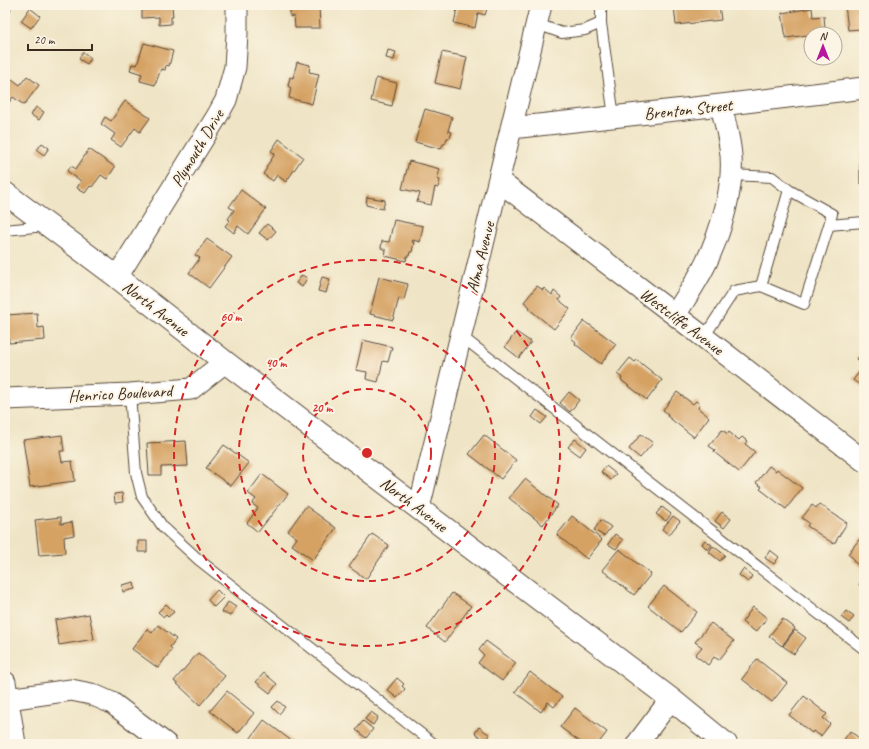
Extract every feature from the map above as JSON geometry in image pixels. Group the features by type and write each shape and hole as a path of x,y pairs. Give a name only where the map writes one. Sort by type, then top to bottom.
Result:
{"street":[{"name":"Plymouth Drive","path":"117,277 226,100 235,67 237,5"},
{"name":"Alma Avenue","path":"419,508 539,15"},
{"name":"Brenton Street","path":"511,128 864,88"},
{"path":"675,315 704,267 712,250 729,193 730,148 720,105"},
{"name":"Westcliffe Avenue","path":"499,181 864,461"},
{"name":"North Avenue","path":"5,193 117,277 225,362 671,699 726,744"},
{"name":"Henrico Boulevard","path":"5,398 130,394 191,389 225,362"},
{"path":"15,744 6,690 71,690 91,694 112,703 166,744"},
{"path":"637,744 671,699"}],"lane":[{"path":"602,5 601,23 614,117"},
{"path":"539,15 562,33 585,30 601,23"},
{"path":"704,337 734,291 761,286 804,304 832,214 789,190 772,176 730,175"},
{"path":"761,286 789,190"},
{"path":"829,225 864,222"},
{"path":"5,230 49,226"},
{"path":"461,336 864,649"},
{"path":"130,394 136,473 142,497 163,527 199,560 434,744"}],"building":[{"path":"5,5 11,9 5,19"},
{"path":"148,5 172,5 173,17 171,17 171,24 159,25 159,17 142,18 142,10 149,10"},
{"path":"294,5 319,5 320,28 295,28 294,16 290,17 290,8 294,8"},
{"path":"458,5 488,5 485,15 478,13 475,28 454,23"},
{"path":"674,5 719,5 721,20 676,25"},
{"path":"845,5 864,5 864,32 861,32 861,29 848,30"},
{"path":"30,8 40,16 31,28 21,21"},
{"path":"812,8 813,17 824,16 825,26 803,26 803,36 786,38 782,13"},
{"path":"144,43 173,51 169,66 166,65 165,70 161,69 155,85 140,81 142,74 130,70 132,64 137,65"},
{"path":"388,50 396,52 394,60 386,58"},
{"path":"83,52 91,58 87,64 79,59"},
{"path":"442,52 467,57 460,89 435,83"},
{"path":"297,62 310,65 309,72 319,74 312,104 289,98 291,88 288,86 290,77 293,78"},
{"path":"5,74 20,85 27,76 39,85 24,105 13,97 7,105 5,104"},
{"path":"376,78 397,83 392,106 371,101"},
{"path":"125,101 150,118 140,132 135,128 121,147 111,140 115,134 101,124 105,117 111,121"},
{"path":"36,107 44,112 39,120 31,115"},
{"path":"425,109 452,117 448,131 452,132 450,138 447,138 441,149 415,142"},
{"path":"279,139 303,157 286,182 277,175 273,181 263,174 275,154 271,151"},
{"path":"42,143 49,148 44,155 37,150"},
{"path":"89,149 115,167 107,179 101,175 92,187 90,186 85,193 77,188 81,181 67,171 71,166 76,169"},
{"path":"860,151 864,151 864,183 860,183"},
{"path":"409,161 440,169 437,179 440,180 438,188 435,187 431,205 417,202 420,193 402,189"},
{"path":"241,190 266,209 248,234 238,226 234,233 225,226 230,220 228,219 234,210 229,207"},
{"path":"367,197 385,200 383,209 366,205"},
{"path":"394,220 423,226 420,242 413,240 412,252 410,252 409,256 407,256 406,261 385,256 386,250 381,248 382,241 389,242"},
{"path":"267,224 276,231 268,240 259,233"},
{"path":"207,239 232,257 209,288 189,273 200,258 195,255"},
{"path":"302,275 307,278 302,287 296,283"},
{"path":"322,277 330,279 326,293 318,291"},
{"path":"379,277 408,284 404,300 399,298 393,320 370,314"},
{"path":"537,286 543,290 544,288 552,295 554,291 561,297 559,300 570,309 554,329 529,309 530,307 524,302"},
{"path":"37,313 38,328 44,327 45,340 9,343 6,315"},
{"path":"584,321 616,344 601,364 575,344 576,342 571,338"},
{"path":"516,332 531,342 519,358 505,347"},
{"path":"363,340 392,347 388,362 383,361 378,382 366,379 367,372 356,370"},
{"path":"864,350 864,365 857,359"},
{"path":"630,358 635,362 637,360 662,380 647,400 621,380 622,378 617,374"},
{"path":"864,366 864,388 853,380"},
{"path":"569,392 579,400 570,412 560,403"},
{"path":"677,392 693,404 696,401 700,404 698,408 709,417 694,437 667,416 668,414 663,410"},
{"path":"537,410 547,417 541,424 532,417"},
{"path":"722,430 728,434 729,432 739,440 742,437 747,441 745,444 755,452 739,472 714,452 715,450 709,446"},
{"path":"641,434 653,443 640,458 629,449"},
{"path":"62,435 64,451 60,451 62,462 72,461 75,481 30,487 23,440"},
{"path":"484,435 516,460 501,479 469,454"},
{"path":"575,439 586,448 580,456 568,447"},
{"path":"186,441 188,466 161,467 161,475 149,475 147,443"},
{"path":"224,445 249,463 231,486 206,468"},
{"path":"606,466 616,474 611,480 601,472"},
{"path":"769,466 776,471 777,469 802,488 786,509 760,489 762,487 756,483"},
{"path":"262,474 288,494 258,532 247,523 258,508 252,504 256,499 248,493"},
{"path":"525,479 558,505 543,525 509,498"},
{"path":"122,493 123,502 115,503 114,494"},
{"path":"819,504 847,523 834,544 807,526 809,523 802,518 812,505 816,508"},
{"path":"306,506 336,528 313,560 292,545 297,538 288,531"},
{"path":"662,507 671,514 666,521 656,514"},
{"path":"722,512 731,519 724,528 715,521"},
{"path":"572,516 602,540 587,559 557,535"},
{"path":"673,516 680,521 669,535 662,529"},
{"path":"61,517 61,524 72,522 74,535 64,537 65,553 39,555 35,520"},
{"path":"601,520 611,527 604,536 594,530"},
{"path":"372,534 389,545 366,579 349,567"},
{"path":"615,534 623,540 616,549 608,544"},
{"path":"861,537 864,539 864,569 853,561 854,559 848,554"},
{"path":"705,540 712,545 708,550 702,544"},
{"path":"138,541 147,541 147,552 138,552"},
{"path":"713,546 725,555 720,561 709,552"},
{"path":"619,549 651,574 634,595 602,570"},
{"path":"770,550 779,557 774,564 765,558"},
{"path":"743,569 752,576 748,582 739,575"},
{"path":"864,578 864,588 859,585"},
{"path":"134,582 135,589 123,592 122,585"},
{"path":"664,586 697,612 681,632 648,606"},
{"path":"217,590 224,597 214,607 208,600"},
{"path":"452,593 471,606 445,642 427,628"},
{"path":"228,602 236,607 230,616 222,612"},
{"path":"166,604 174,612 168,617 166,615 164,617 158,612"},
{"path":"753,607 767,618 756,632 742,622"},
{"path":"846,611 854,617 849,623 841,617"},
{"path":"89,614 94,639 59,645 55,620"},
{"path":"783,619 795,628 782,646 769,636"},
{"path":"711,623 734,641 719,660 714,657 708,665 695,655 702,647 695,642"},
{"path":"158,625 176,639 170,647 172,649 158,668 132,649 147,629 152,633"},
{"path":"795,630 806,638 794,654 783,646"},
{"path":"486,641 516,663 502,681 478,663 484,655 479,650"},
{"path":"198,653 225,676 200,705 174,681"},
{"path":"757,659 787,683 772,702 742,679"},
{"path":"530,672 562,697 554,707 548,702 541,712 515,692"},
{"path":"264,673 277,684 270,693 256,682"},
{"path":"397,678 404,684 402,686 405,689 397,698 387,690"},
{"path":"227,691 254,713 238,733 210,711"},
{"path":"804,696 827,714 823,718 830,724 821,736 813,731 812,733 789,715"},
{"path":"278,701 285,707 279,714 272,707"},
{"path":"575,708 607,732 598,744 583,744 560,727"},
{"path":"371,712 378,717 373,725 365,719"},
{"path":"264,720 293,742 291,744 251,744 248,742"},
{"path":"363,721 373,729 366,738 356,730"},
{"path":"479,727 490,735 485,741 475,733"},
{"path":"850,731 864,742 864,744 841,744"}]}
